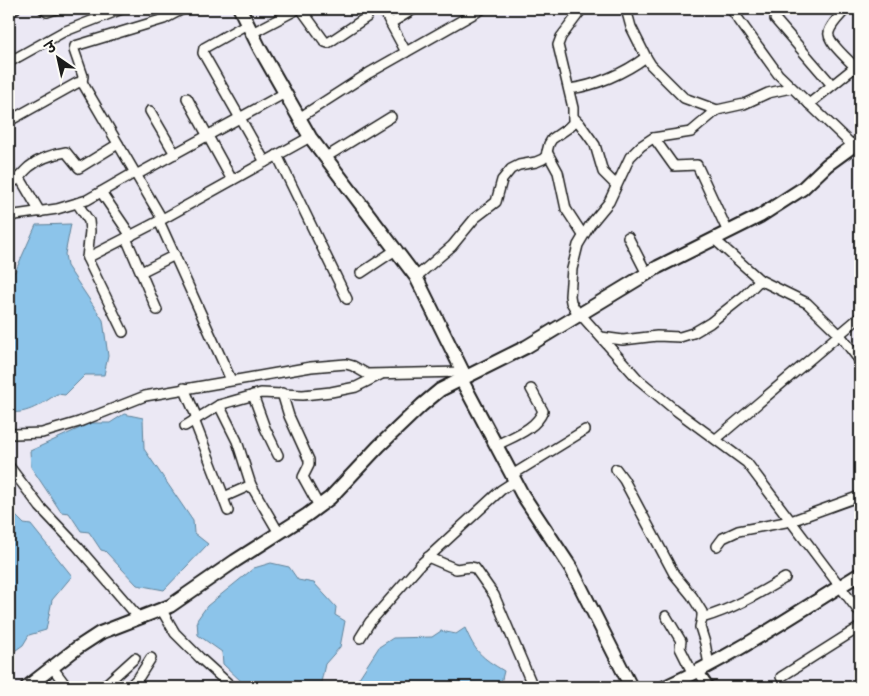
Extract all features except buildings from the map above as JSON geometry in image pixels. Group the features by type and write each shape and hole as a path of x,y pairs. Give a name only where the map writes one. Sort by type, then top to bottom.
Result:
{"street":[{"path":"9,12 15,9"},
{"path":"43,9 45,12 56,9"},
{"path":"9,62 63,32 122,9"},
{"path":"183,9 164,19 75,46 74,50 83,76 82,82 161,220 231,380"},
{"path":"240,9 310,137 416,277 462,375 522,494 571,568 627,686"},
{"path":"265,162 203,53 204,48 300,9 325,42 328,43 367,17"},
{"path":"406,52 389,19 414,9"},
{"path":"299,118 406,52 482,9"},
{"path":"416,277 452,246 475,218 496,202 502,180 511,169 543,159 546,156 552,139 573,123 569,88 558,44 582,9"},
{"path":"626,9 631,27 646,57 657,71 684,98 717,110"},
{"path":"27,687 100,633 170,606 319,506 330,498 348,477 422,405 462,375 511,355 647,274 782,203 802,189 827,165 856,144 791,88 778,74 732,9"},
{"path":"809,104 858,65 832,43 829,36 829,31 846,9"},
{"path":"775,19 832,85"},
{"path":"569,88 580,87 602,80 631,67 646,57"},
{"path":"9,121 82,82"},
{"path":"791,88 768,93 744,104 717,110 690,132 654,138 640,146 630,158 608,202 583,235 574,255 570,302 638,379 674,409 747,463 860,613"},
{"path":"9,218 15,215 40,212 77,203 175,154 285,93"},
{"path":"187,98 232,180"},
{"path":"150,112 175,154"},
{"path":"326,157 390,117"},
{"path":"573,117 592,140 598,151 603,172 616,185"},
{"path":"87,258 161,220 310,137"},
{"path":"654,138 674,166 697,165 728,232"},
{"path":"9,185 20,178 27,169 45,158 66,152 79,168 118,144"},
{"path":"547,152 558,172 566,209 583,235"},
{"path":"277,155 348,299"},
{"path":"20,178 40,212"},
{"path":"101,192 128,237 157,310"},
{"path":"77,203 89,221 90,231 87,258 123,332"},
{"path":"628,238 647,274"},
{"path":"714,239 760,280 807,303 840,335 860,361"},
{"path":"360,273 396,250"},
{"path":"141,272 175,255"},
{"path":"601,337 623,340 657,336 680,336 693,333 716,318 760,280"},
{"path":"716,439 860,317"},
{"path":"9,433 42,433 79,422 145,396 311,367 346,364 367,374 462,375"},
{"path":"185,426 219,405 261,392 302,395 331,392 356,387 382,374"},
{"path":"184,388 228,511"},
{"path":"497,445 534,425 540,418 544,411 531,389"},
{"path":"282,393 289,416 309,460 309,465 303,476 319,506"},
{"path":"253,395 265,428 278,455"},
{"path":"219,405 237,440 251,485 279,533"},
{"path":"360,638 370,622 428,558 501,490 514,478 585,430"},
{"path":"9,466 40,508 77,546 140,619"},
{"path":"616,469 624,480 674,574 702,612 700,627 705,643 700,670"},
{"path":"222,495 225,497 251,485"},
{"path":"717,546 723,538 738,531 791,521 860,496"},
{"path":"428,558 456,569 475,568 494,594 532,687"},
{"path":"665,687 766,634 860,574"},
{"path":"702,618 745,602 785,578"},
{"path":"160,609 175,633 232,687"},
{"path":"666,616 680,641 680,648 700,670 709,687"},
{"path":"781,677 860,627"},
{"path":"103,687 135,658"},
{"path":"129,687 139,677 151,658"},
{"path":"52,667 67,687"}],"water":[{"path":"71,224 65,254 67,266 103,320 108,356 104,375 85,375 65,395 57,394 22,412 9,412 9,272 15,272 36,225"},
{"path":"124,414 143,418 144,449 193,521 194,533 208,544 164,590 137,585 105,551 101,550 89,532 81,531 69,513 61,512 31,467 30,451 91,423 110,423"},
{"path":"9,509 24,524 31,525 72,576 52,600 46,630 29,635 23,645 9,655"},
{"path":"271,563 289,567 298,580 314,583 336,607 335,615 345,621 340,647 325,664 320,687 250,687 223,664 222,652 198,635 197,620 207,606 254,568"},
{"path":"465,628 480,654 504,671 500,687 358,687 357,681 379,647 393,638 432,637 441,631 456,634"}]}
